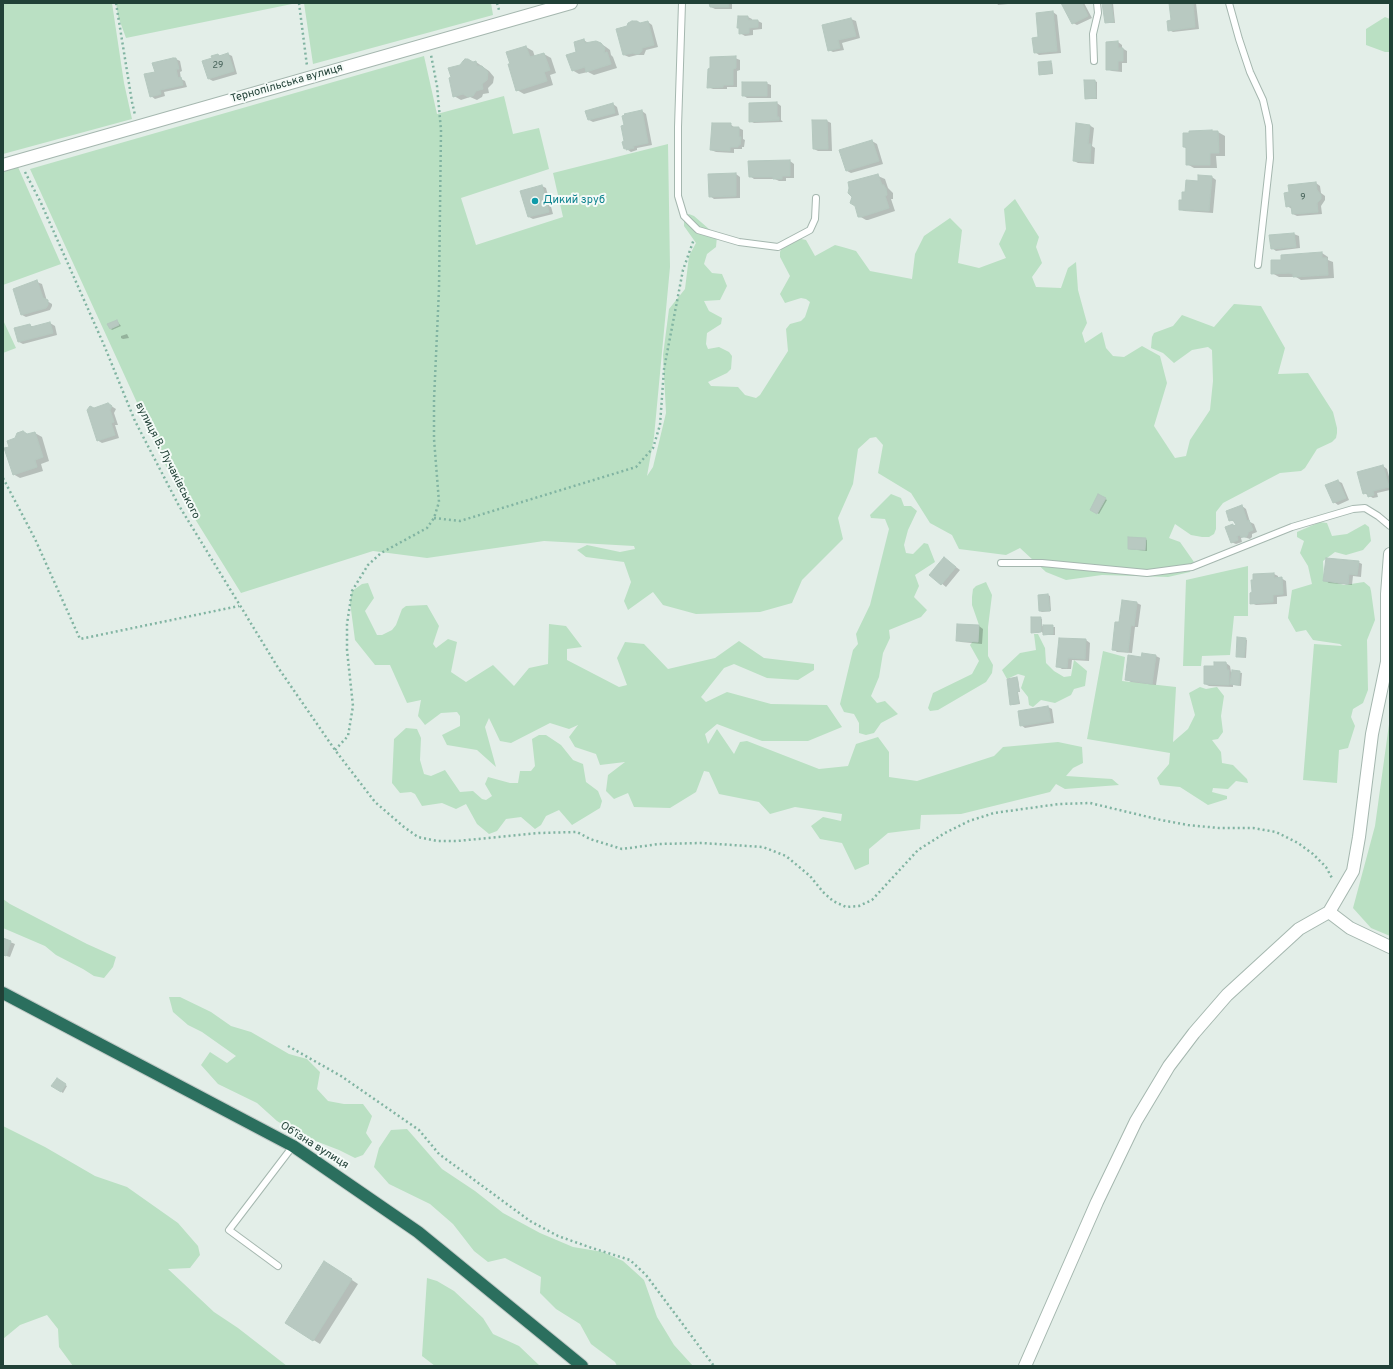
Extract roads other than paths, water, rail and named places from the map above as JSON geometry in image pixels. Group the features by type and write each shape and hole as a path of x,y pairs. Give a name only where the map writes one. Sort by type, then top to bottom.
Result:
{"highway":[{"name":"Обʼїзна вулиця","path":"3,993 293,1146 418,1232 582,1366"}],"street":[{"name":"Тернопільська вулиця","path":"3,165 571,3"},
{"path":"1025,1366 1097,1202 1136,1121 1169,1066 1194,1033 1227,995 1299,929 1329,912 1353,870 1359,837 1372,734 1387,662 1387,594 1390,554"},
{"path":"1329,912 1350,928 1390,947"}],"lane":[{"path":"682,3 678,127 678,196 684,216 698,230 739,242 778,247 810,230 815,219 816,198"},
{"path":"1094,61 1093,34 1098,12 1097,3"},
{"path":"1229,3 1250,72 1263,100 1269,126 1270,158 1258,265"},
{"path":"1001,563 1042,563 1147,573 1192,567 1292,527 1353,509 1365,508 1390,526"},
{"path":"278,1266 229,1230 293,1146"}],"place":[{"name":"Дикий зруб","path":"535,201"}]}
